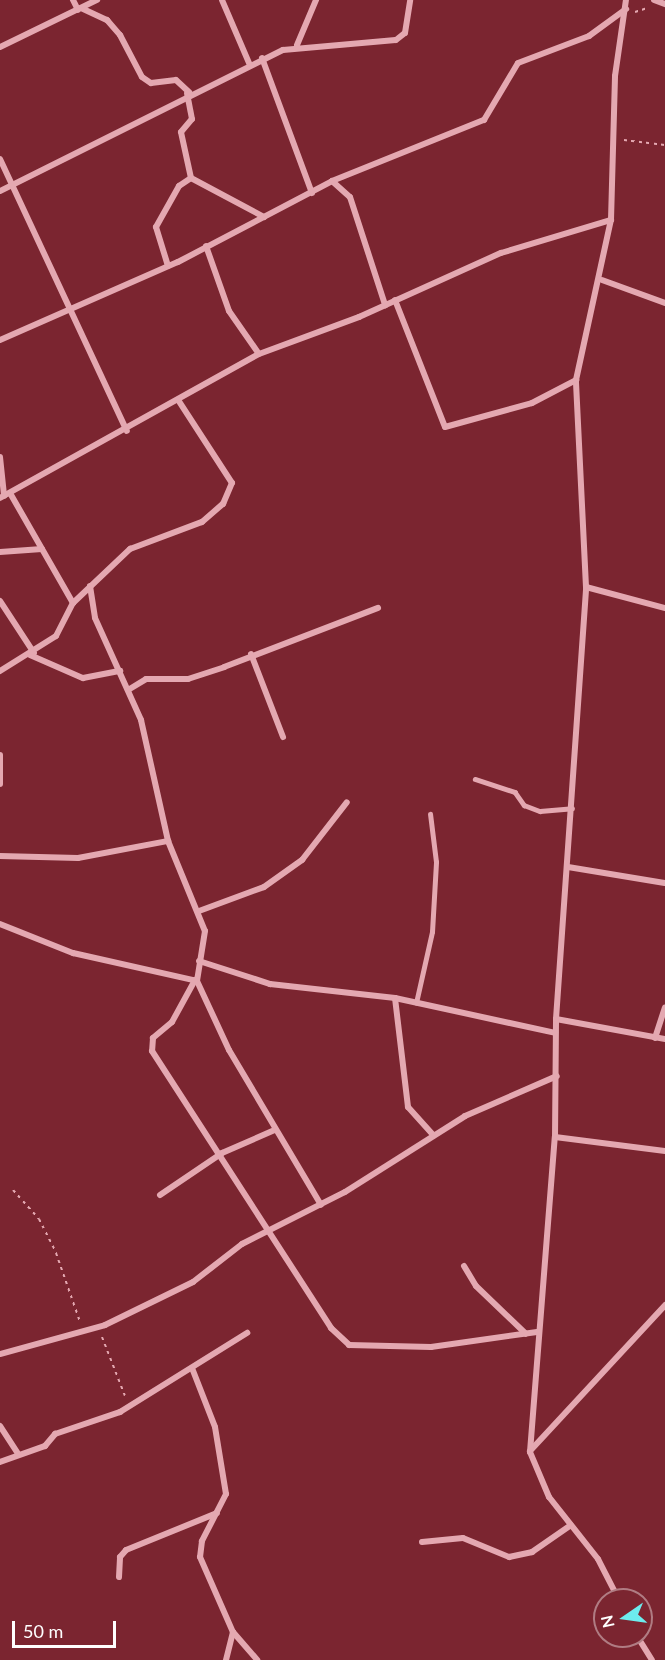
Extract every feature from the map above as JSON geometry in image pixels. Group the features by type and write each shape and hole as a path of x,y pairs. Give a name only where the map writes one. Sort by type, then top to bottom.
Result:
{"street":[{"path":"73,0 80,9 106,20 120,35 142,77 151,83 176,80 188,93 192,119 181,132 191,178 264,217"},
{"path":"0,47 97,0"},
{"path":"222,0 249,63"},
{"path":"297,45 316,0"},
{"path":"0,191 188,93 262,58 297,45 396,40 410,17 410,0"},
{"path":"612,1588 571,1525 549,1497 530,1452 537,1332 555,1137 557,1076 555,1033 586,587 576,380 602,280 611,220 612,138 626,0"},
{"path":"0,340 67,307 168,266 332,181 484,120 518,63 589,36 626,9"},
{"path":"262,58 312,193"},
{"path":"0,159 67,307 127,431"},
{"path":"168,266 156,227 179,186 191,178"},
{"path":"332,181 350,198 385,305"},
{"path":"5,496 127,431 259,354 385,305 501,253 611,220"},
{"path":"206,246 229,311 259,354"},
{"path":"602,280 665,303"},
{"path":"395,300 445,427 532,403 576,380"},
{"path":"0,671 32,654 56,636 73,603 130,549 202,522 223,504 232,487 178,400"},
{"path":"0,457 5,496 42,549 73,603"},
{"path":"0,552 42,549"},
{"path":"90,586 95,618 141,720 168,842 199,911 205,931 196,981 172,1022 150,1044 222,1153 331,1328 350,1345 431,1347 537,1332"},
{"path":"586,587 665,608"},
{"path":"0,601 32,654 83,678 120,671"},
{"path":"128,690 157,677 188,679 378,608"},
{"path":"251,654 283,737"},
{"path":"0,755 0,784"},
{"path":"199,911 264,887 302,860 347,802"},
{"path":"0,856 78,858 168,842"},
{"path":"568,867 665,883"},
{"path":"0,924 73,953 196,981 275,1130 321,1205"},
{"path":"199,961 270,984 395,999 555,1033"},
{"path":"395,999 408,1107 433,1135"},
{"path":"655,1038 665,1008"},
{"path":"556,1019 665,1039"},
{"path":"0,1354 84,1331 193,1282 271,1230 321,1205 433,1135 557,1076"},
{"path":"160,1196 222,1153 275,1130"},
{"path":"555,1137 665,1151"},
{"path":"464,1266 476,1286 526,1334"},
{"path":"530,1452 665,1305"},
{"path":"0,1462 45,1446 55,1434 120,1412 247,1333"},
{"path":"192,1368 215,1427 226,1494 200,1557 233,1632 257,1660"},
{"path":"0,1426 18,1454"},
{"path":"119,1577 120,1557 126,1550 218,1513"},
{"path":"422,1542 463,1538 509,1557 532,1552 571,1525"},
{"path":"226,1660 233,1632"}],"lane":[{"path":"475,779 515,792 524,805 540,811 572,808"},
{"path":"416,1003 432,932 436,862 430,814"}],"path":[{"path":"624,16 660,2"},
{"path":"612,138 665,145"},
{"path":"13,1190 39,1219 56,1253 84,1331 102,1336 129,1406 120,1412"}]}
